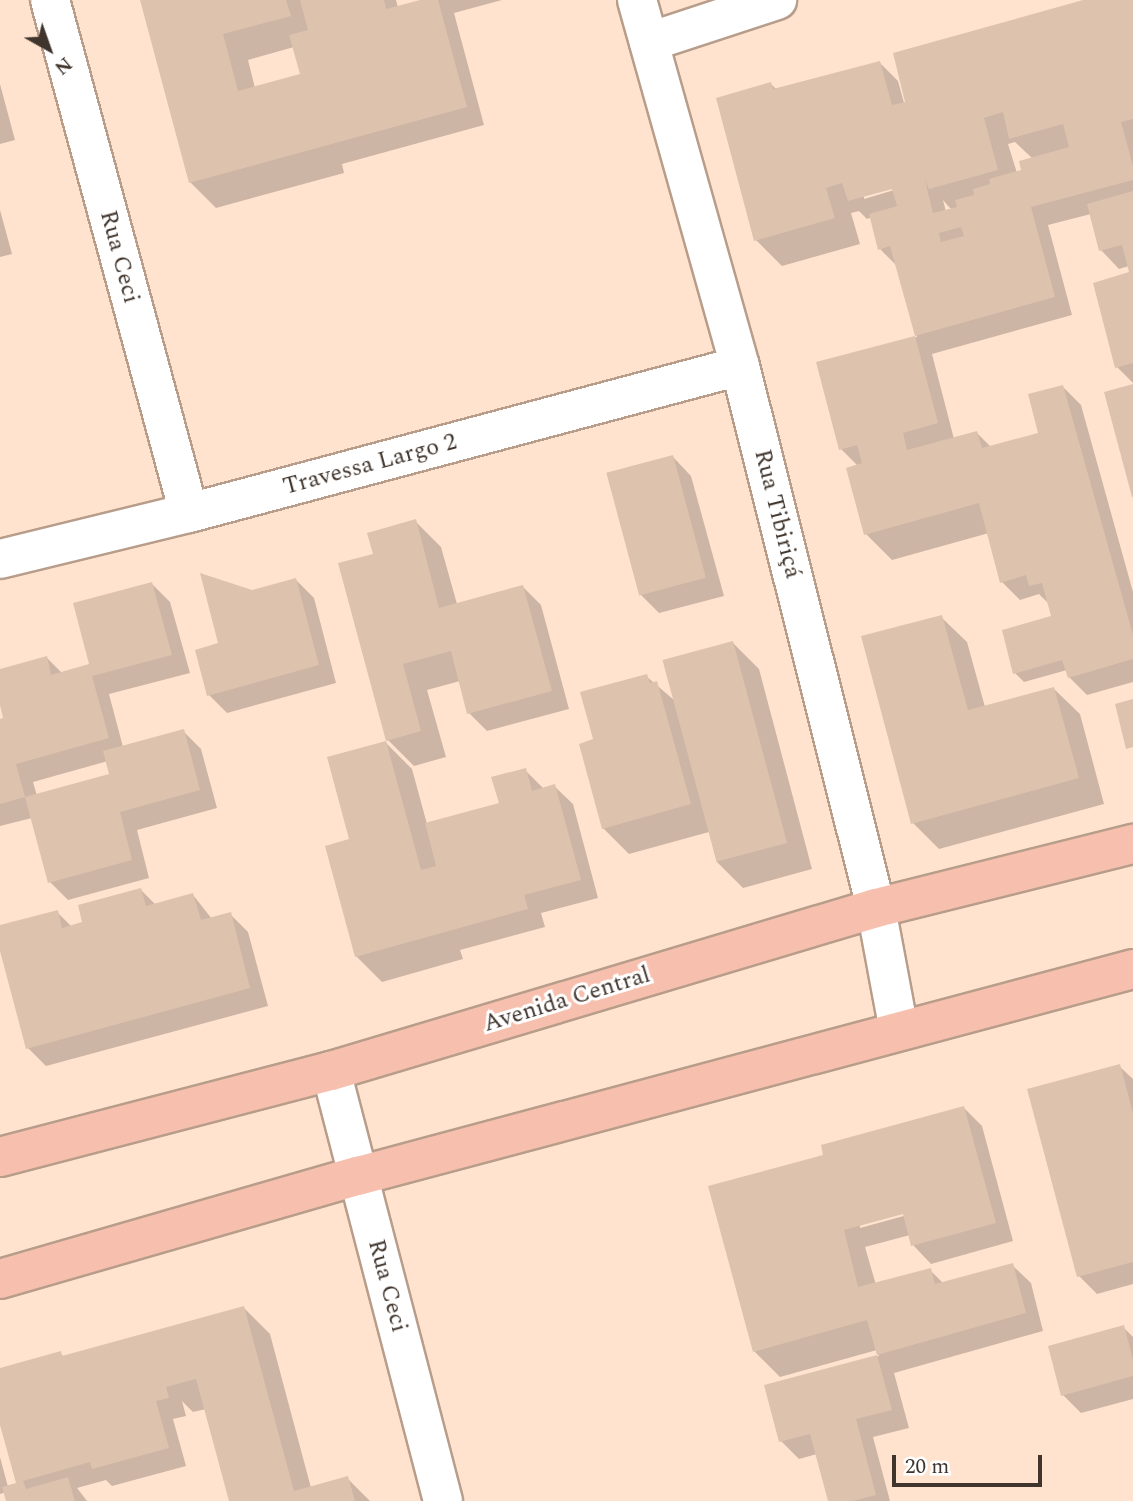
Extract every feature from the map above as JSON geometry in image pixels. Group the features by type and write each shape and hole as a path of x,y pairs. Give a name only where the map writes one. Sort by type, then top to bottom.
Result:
{"main road":[{"name":"Avenida Central","path":"0,1157 331,1071 876,908 1133,844"},
{"path":"0,1279 358,1176 1133,969"}],"street":[{"name":"Rua Ceci","path":"50,0 189,513"},
{"name":"Rua Tibiriçá","path":"637,0 740,366 876,908 899,1031"},
{"path":"649,42 776,0"},
{"name":"Travessa Largo 2","path":"0,559 189,513 740,366"},
{"name":"Rua Ceci","path":"331,1071 443,1501"}],"building":[{"path":"140,0 286,0 291,16 223,34 238,91 300,74 289,35 308,30 300,0 384,0 386,9 420,0 438,0 467,107 189,183"},
{"path":"1083,0 1133,0 1133,119 1121,122 1133,166 1133,180 1031,207 1055,297 915,336 890,246 878,250 869,214 897,206 892,189 848,201 842,183 826,188 835,218 754,241 716,98 771,82 773,89 880,61 892,105 905,102 893,53","holes":["1003,112 1009,139 1063,124 1069,147 1019,161 1021,170 989,179 990,184 973,189 974,195 955,200 957,207 933,213 925,180 929,189 998,170 984,118","961,227 964,236 941,242 939,233"]},
{"path":"1133,191 1133,363 1115,368 1093,283 1129,272 1122,245 1099,251 1087,204"},
{"path":"915,336 938,423 903,433 907,450 977,431 982,448 1038,433 1028,394 1063,385 1133,635 1133,659 1068,678 1062,660 1013,674 1002,630 1051,616 1042,583 1029,586 1026,575 1000,583 979,503 864,535 846,468 862,463 857,445 839,450 816,362"},
{"path":"1133,384 1133,497 1132,497 1104,392"},
{"path":"673,455 706,578 639,596 606,473"},
{"path":"416,519 439,608 523,585 552,691 467,714 451,651 403,664 421,731 386,741 338,563 373,554 367,533"},
{"path":"200,573 252,590 296,578 319,665 207,696 195,650 218,643"},
{"path":"152,582 172,655 92,676 109,738 16,764 25,797 0,804 0,719 3,718 0,705 0,669 47,656 51,675 89,664 73,603"},
{"path":"942,615 968,710 1054,687 1079,778 911,824 861,636"},
{"path":"733,641 787,843 717,862 662,660"},
{"path":"647,674 650,683 657,681 691,804 602,829 579,744 593,739 580,692"},
{"path":"1133,699 1133,747 1126,749 1115,704"},
{"path":"184,729 200,790 120,812 132,860 48,883 25,797 109,774 103,751"},
{"path":"386,741 421,870 436,866 425,823 499,803 491,777 526,768 532,791 555,784 581,880 524,895 528,909 355,957 325,846 349,839 327,757"},
{"path":"141,888 146,906 193,893 201,920 231,912 250,988 26,1049 0,951 0,925 58,910 62,928 82,922 78,905"},
{"path":"1120,1064 1133,1113 1133,1262 1077,1277 1027,1089"},
{"path":"964,1106 996,1223 911,1246 903,1214 844,1230 858,1287 931,1268 935,1284 1013,1263 1026,1313 877,1355 867,1320 753,1352 708,1186 823,1155 821,1145"},
{"path":"244,1306 294,1491 348,1476 355,1501 229,1501 196,1379 166,1387 169,1398 156,1401 169,1448 92,1469 90,1462 23,1481 26,1489 68,1477 75,1501 6,1501 2,1487 16,1483 0,1425 0,1368 61,1351 62,1356"},
{"path":"1124,1325 1133,1360 1133,1376 1061,1396 1048,1346"},
{"path":"877,1355 892,1410 856,1419 876,1495 853,1501 828,1501 810,1434 779,1442 764,1385"}]}
